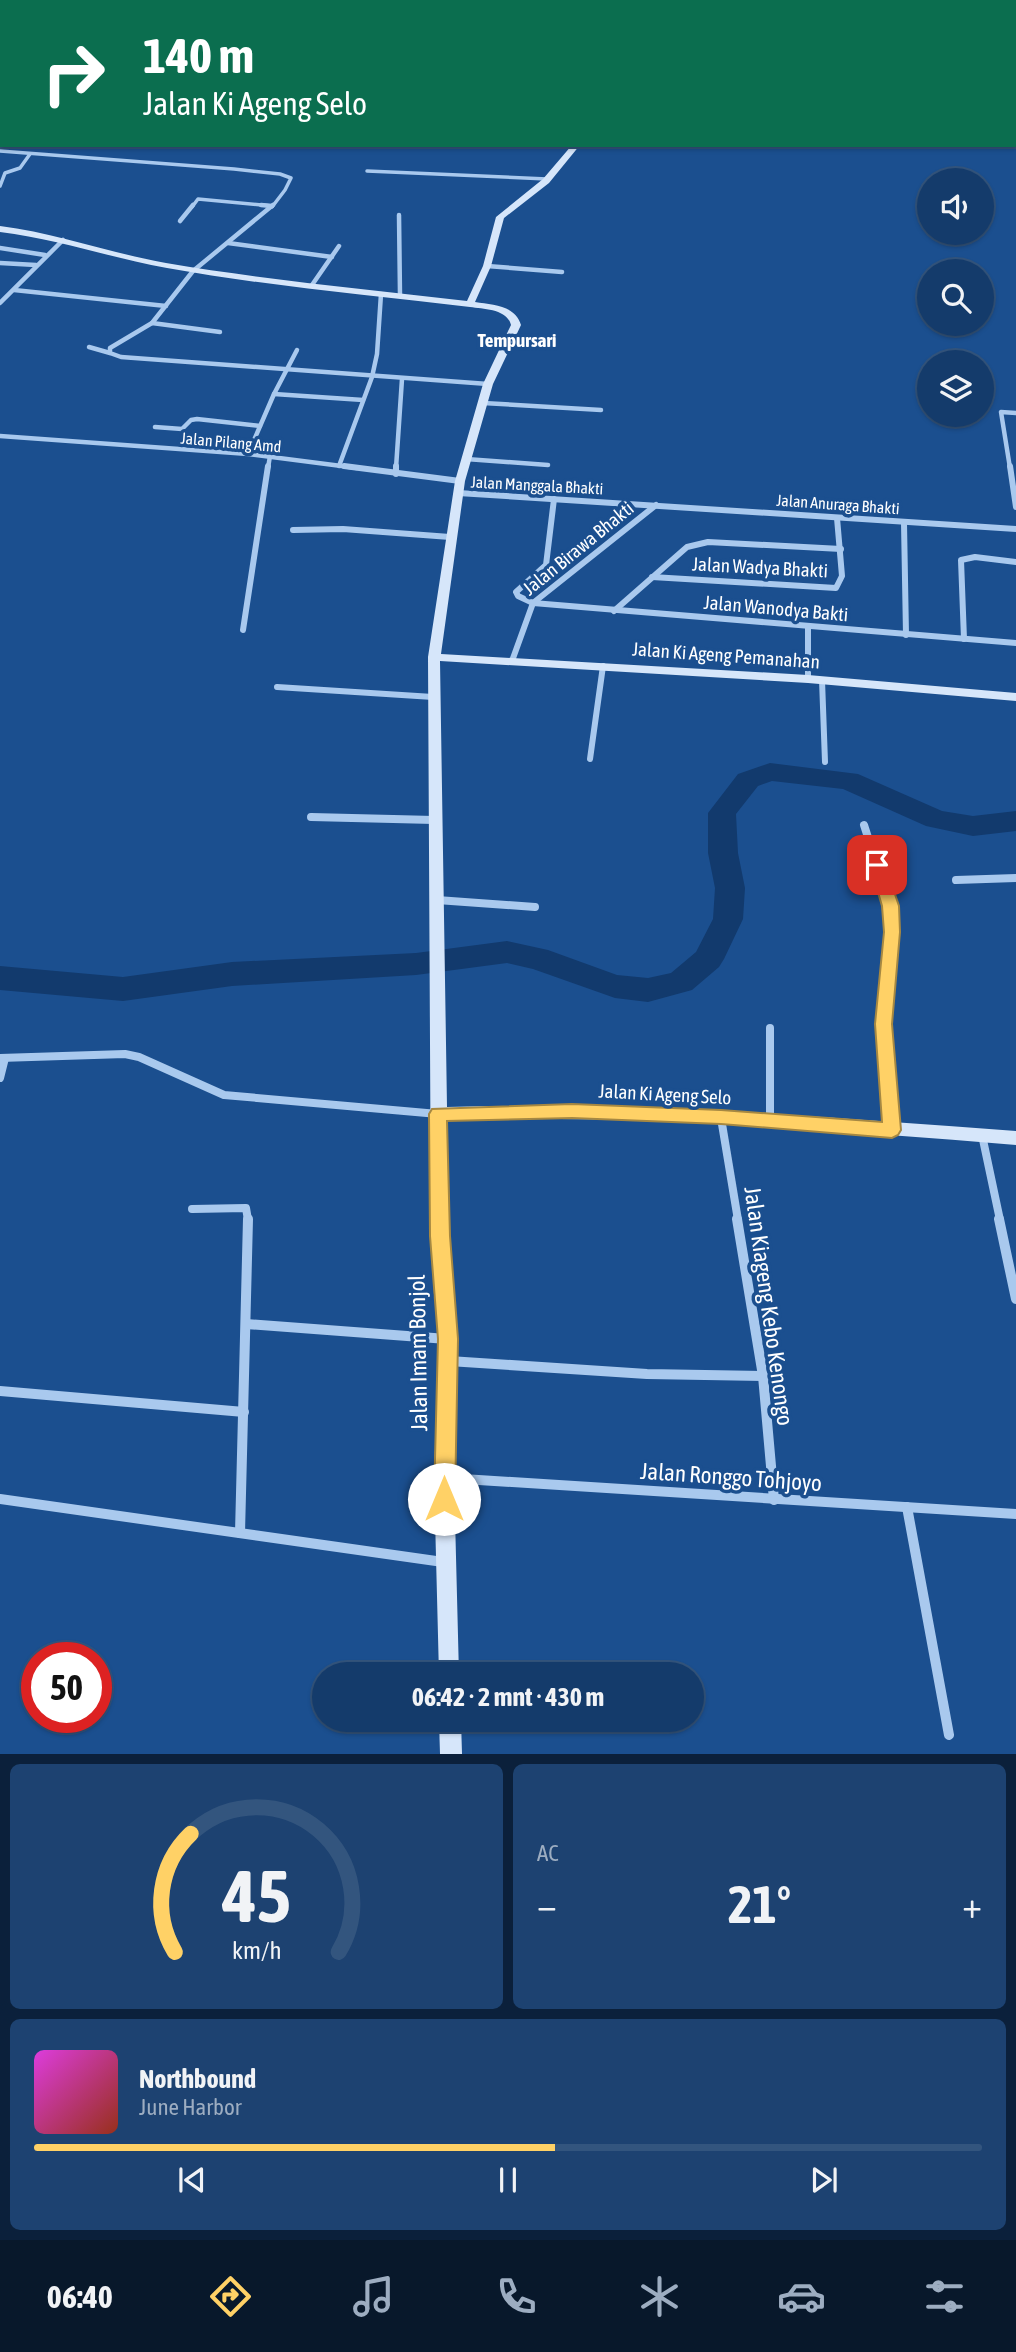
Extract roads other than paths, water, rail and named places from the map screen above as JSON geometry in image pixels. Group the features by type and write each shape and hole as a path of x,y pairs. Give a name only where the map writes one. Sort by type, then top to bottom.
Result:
{"main road":[{"path":"0,229 63,240 120,257 194,270 470,304 487,266 496,225 502,214 547,179 574,147"},
{"name":"Jalan Imam Bonjol","path":"449,1662 444,1478 448,1339 440,1236 434,657 460,481 488,384 515,329 516,320 503,310 470,304"},
{"name":"Jalan Ki Ageng Pemanahan","path":"434,657 808,679 1016,696"},
{"name":"Jalan Ki Ageng Selo","path":"438,1114 572,1111 721,1117 1016,1138"},
{"path":"450,1732 451,1754"}],"street":[{"path":"0,151 234,169 288,176 291,182 272,206 194,270 152,323 117,342 110,348 110,353"},
{"path":"0,186 5,173 20,169 30,154"},
{"path":"367,171 547,179"},
{"path":"180,220 198,199 272,206"},
{"path":"398,215 400,295"},
{"path":"0,303 45,255 63,240"},
{"path":"228,243 331,257"},
{"path":"312,285 339,246"},
{"path":"0,248 45,255"},
{"path":"0,263 37,265"},
{"path":"487,266 562,272"},
{"path":"14,290 166,306"},
{"path":"339,466 372,377 377,354 381,294"},
{"path":"152,323 220,332"},
{"path":"89,347 121,357 488,384"},
{"path":"248,454 285,369 297,351"},
{"path":"396,474 402,379"},
{"path":"274,394 363,400"},
{"path":"483,402 601,410"},
{"path":"1016,413 1001,412 1016,506"},
{"path":"155,427 182,429 194,419 260,426"},
{"name":"Jalan Pilang Amd","path":"0,436 270,456 460,481"},
{"path":"243,629 270,456"},
{"path":"466,459 548,465"},
{"name":"Jalan Manggala Bhakti","path":"458,493 657,504"},
{"path":"533,603 518,596 516,592 546,565 554,499"},
{"name":"Jalan Anuraga Bhakti","path":"657,504 1016,529"},
{"name":"Jalan Birawa Bhakti","path":"512,661 528,608 657,504"},
{"name":"Jalan Wadya Bhakti","path":"652,576 833,589 841,582 837,518"},
{"path":"904,523 906,635"},
{"path":"293,530 342,529 450,537"},
{"name":"Jalan Wadya Bhakti","path":"614,611 687,547 700,543 841,549"},
{"path":"964,639 960,562 975,557 1016,562"},
{"name":"Jalan Wanodya Bakti","path":"533,603 1016,643"},
{"path":"808,626 808,679"},
{"path":"590,759 603,666"},
{"path":"822,680 825,762"},
{"path":"277,687 433,697"},
{"path":"311,817 434,820"},
{"path":"864,825 890,906 892,932 883,1024 892,1130"},
{"path":"956,880 1016,878"},
{"path":"438,900 535,907"},
{"path":"770,1028 770,1121"},
{"path":"0,1078 3,1058 125,1054 139,1057 225,1095 438,1114"},
{"name":"Jalan Kiageng Kebo Kenongo","path":"721,1117 763,1376 775,1500"},
{"path":"982,1135 1016,1299"},
{"path":"192,1209 248,1210 240,1533"},
{"path":"246,1324 448,1339"},
{"path":"448,1361 647,1374 763,1376"},
{"path":"0,1391 244,1412"},
{"name":"Jalan Ronggo Tohjoyo","path":"444,1478 1016,1514"},
{"path":"0,1499 445,1562"},
{"path":"907,1507 949,1735"}],"waterway":[{"path":"0,978 123,989 232,974 416,964 507,952 537,958 615,986 648,990 681,982 708,959 728,919 730,888 723,853 722,813 748,780 770,772 848,780 936,819 973,826 1016,821"}],"district":[{"name":"Tempursari","path":"517,340"}]}
